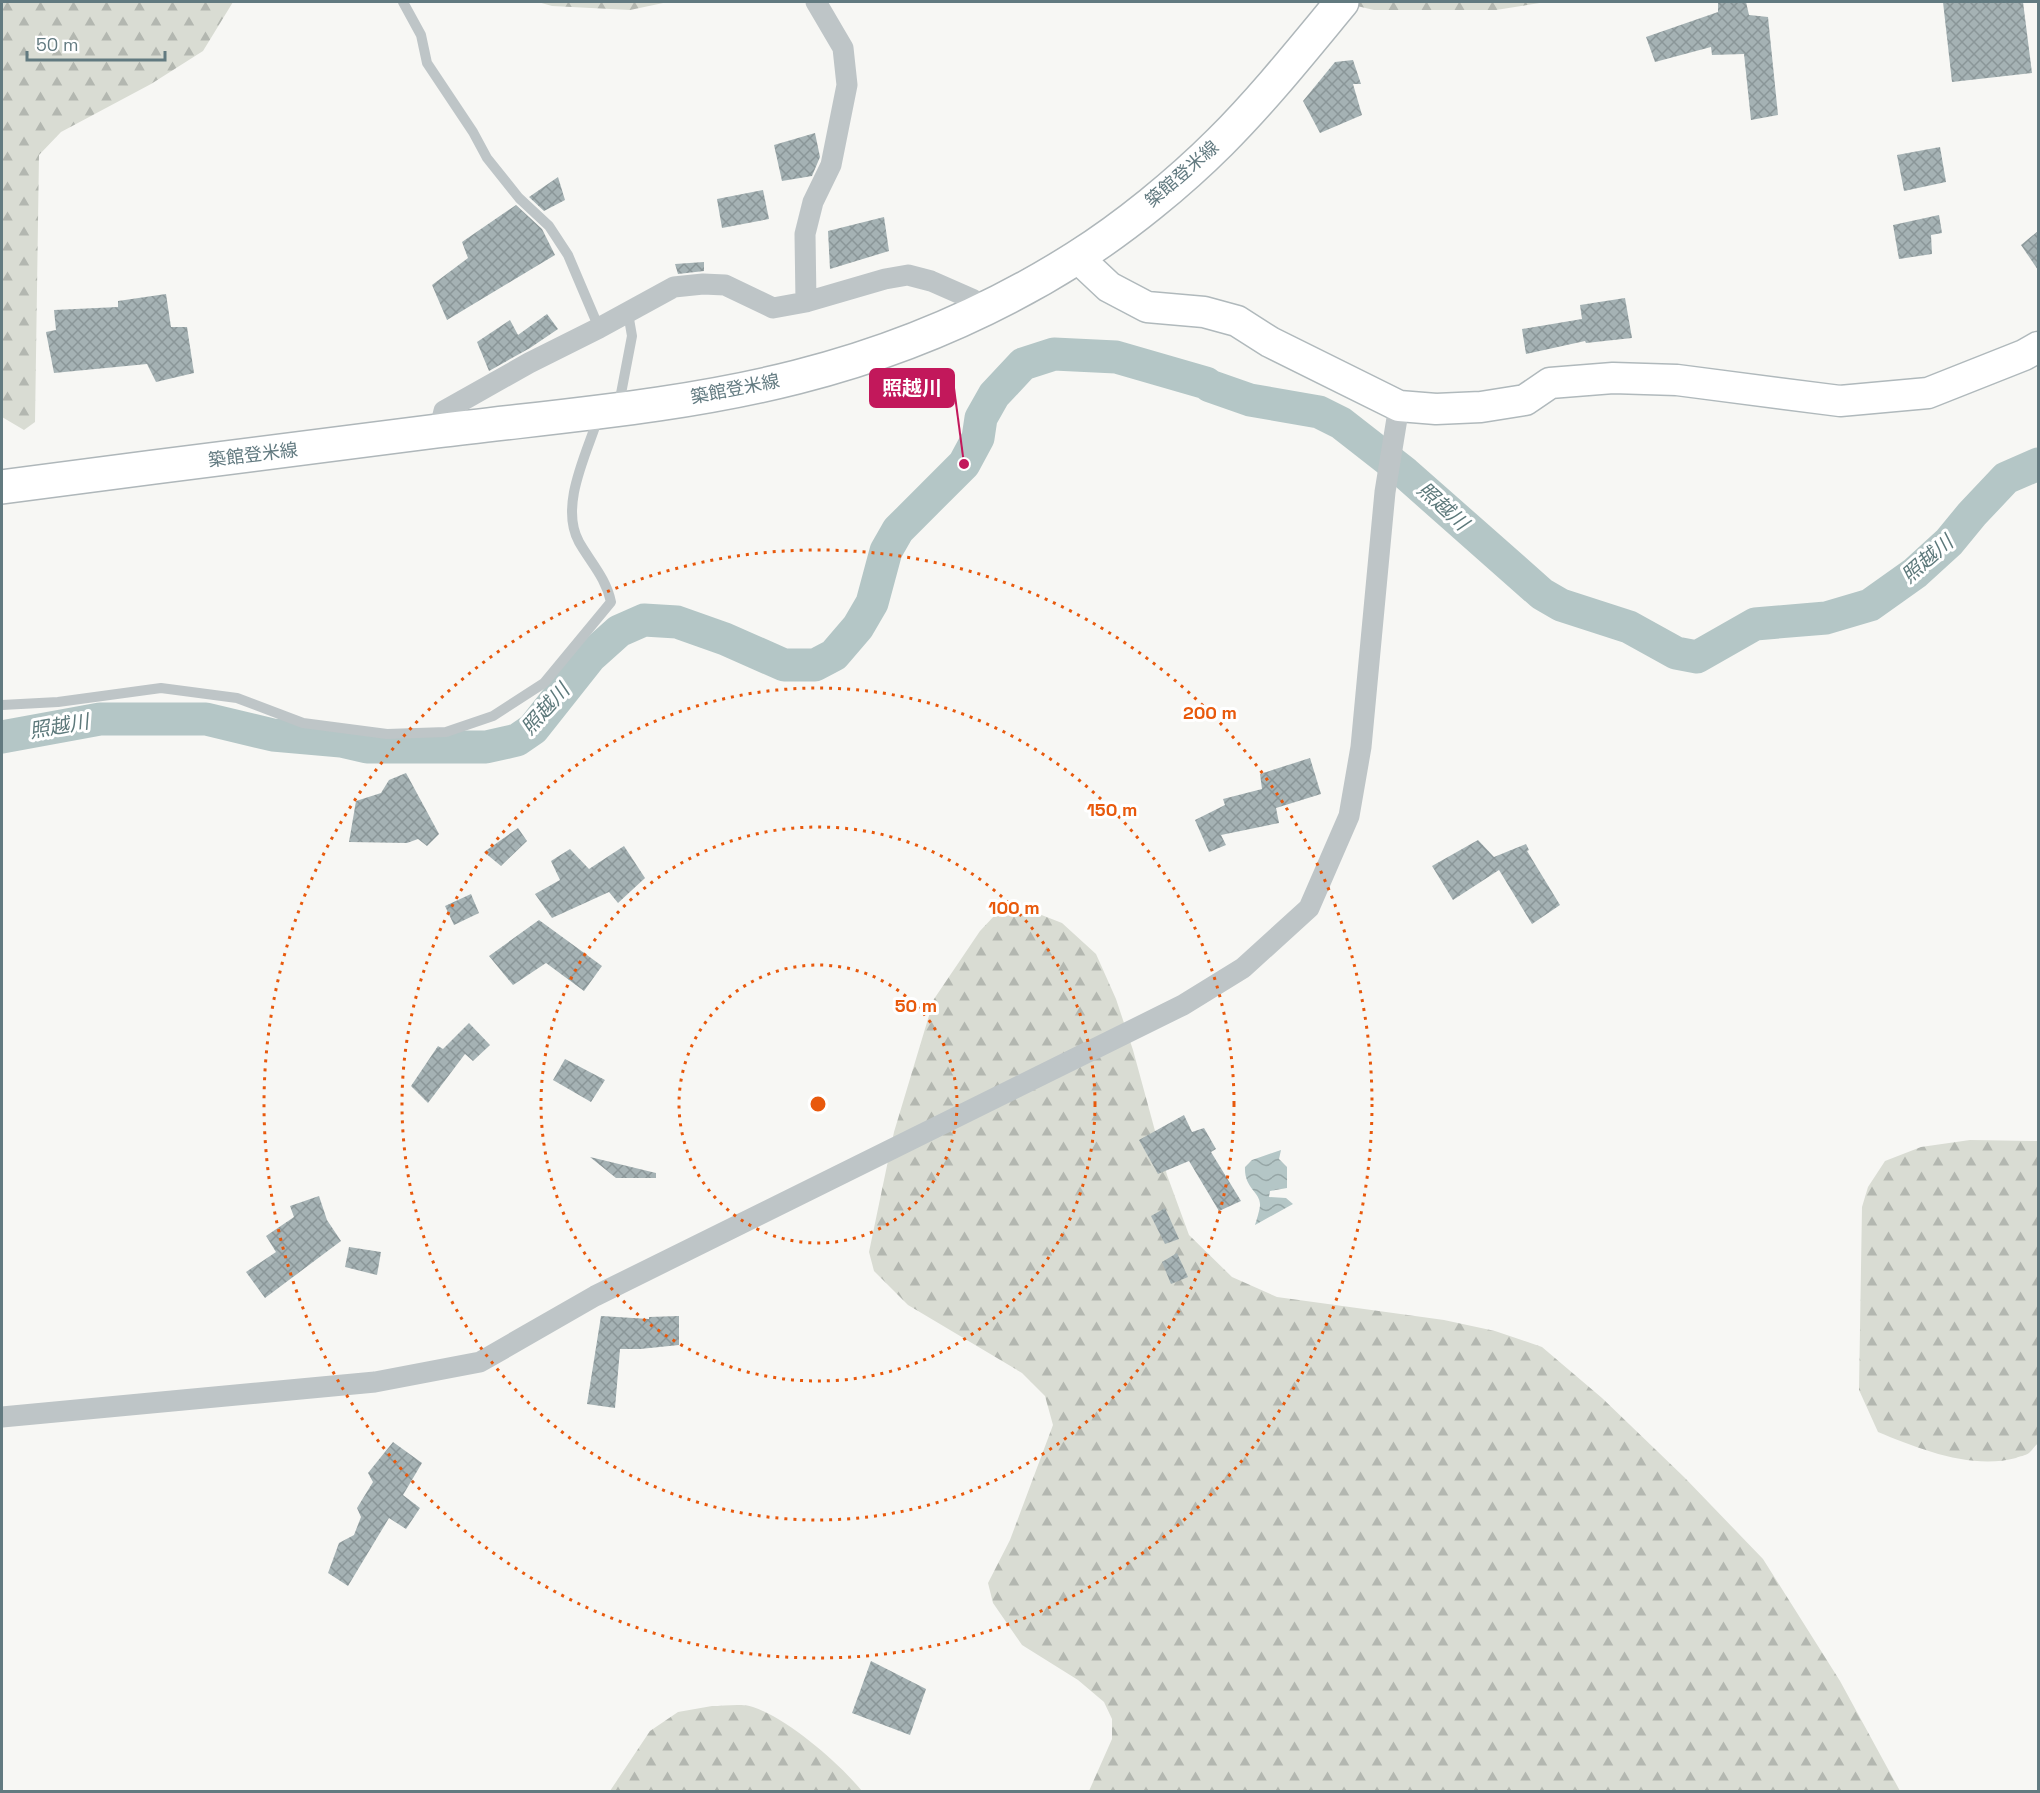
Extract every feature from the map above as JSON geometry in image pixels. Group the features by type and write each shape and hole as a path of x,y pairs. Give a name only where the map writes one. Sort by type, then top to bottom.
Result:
{"main road":[{"name":"築館登米線","path":"2,487 609,410 709,395 795,378 872,356 986,310 1077,257 1149,205 1219,142 1279,78 1342,2"}],"street":[{"path":"806,302 805,234 813,202 831,165 846,85 843,48 816,2"},
{"path":"1077,257 1108,287 1147,307 1204,312 1237,321 1270,342 1398,405 1436,409 1481,407 1525,400 1550,383 1612,378 1677,380 1840,401 1928,393 2024,355 2038,346"},
{"path":"439,431 444,411 529,363 674,287 703,284 725,285 773,308 806,302 885,279 908,275 931,281 972,299 986,310"},
{"path":"2,1418 375,1382 480,1362 595,1296 1184,1005 1243,968 1309,908 1349,816 1361,747 1385,492 1398,405"}],"lane":[{"path":"403,2 421,35 427,63 473,132 487,158 519,198 549,226 568,255 599,328"},
{"path":"2,705 58,702 160,688 237,698 303,723 387,734 446,732 493,716 544,683 611,602 608,586 578,539 571,515 575,488 609,410 632,336 628,313"}],"green space":[{"path":"2,2 233,2 203,51 151,84 61,132 39,155 35,422 24,430 2,417"},
{"path":"538,2 668,2 630,10 552,6"},
{"path":"1340,2 1546,2 1496,10 1374,10"},
{"path":"996,914 1039,914 1062,923 1096,954 1116,999 1133,1050 1167,1175 1189,1235 1232,1277 1277,1297 1444,1320 1495,1331 1542,1347 1602,1398 1684,1477 1763,1559 1840,1681 1900,1791 1089,1791 1112,1739 1112,1719 1104,1702 1078,1680 1022,1645 993,1603 988,1583 1010,1540 1053,1425 1045,1396 1022,1373 908,1305 874,1271 869,1252 894,1132 934,999 980,931"},
{"path":"1970,1140 2038,1141 2038,1443 2026,1455 1999,1461 1964,1460 1946,1456 1878,1432 1859,1390 1862,1207 1868,1187 1885,1161 1921,1147"},
{"path":"712,1706 749,1706 782,1721 827,1755 862,1791 610,1791 650,1731 678,1712"}],"water":[{"path":"1281,1150 1279,1159 1287,1167 1287,1188 1270,1191 1269,1197 1286,1198 1293,1204 1255,1225 1260,1201 1247,1180 1245,1167 1252,1160"}],"building":[{"path":"1718,2 1746,2 1749,15 1768,17 1778,115 1751,120 1744,54 1712,55 1711,47 1655,62 1646,37 1718,12"},
{"path":"1943,2 2023,2 2032,73 1952,82"},
{"path":"1353,60 1361,84 1353,84 1362,115 1320,133 1303,101 1335,62"},
{"path":"815,133 820,157 812,176 782,181 774,145"},
{"path":"1940,147 1946,182 1904,191 1897,155"},
{"path":"558,177 565,200 544,211 529,197"},
{"path":"763,190 769,219 722,228 717,199"},
{"path":"516,205 542,229 555,255 447,320 432,285 468,258 462,242"},
{"path":"1939,215 1942,233 1931,235 1932,254 1899,259 1893,225"},
{"path":"884,217 889,251 830,269 828,231"},
{"path":"2038,231 2038,270 2021,245"},
{"path":"704,262 704,271 678,274 675,264"},
{"path":"166,294 171,327 187,327 194,373 156,382 147,364 54,373 46,332 56,330 54,310 118,307 118,301"},
{"path":"1625,298 1632,338 1586,343 1585,341 1526,354 1522,329 1582,319 1580,305"},
{"path":"547,314 558,329 489,371 477,342 510,320 518,335"},
{"path":"1310,758 1321,794 1276,808 1279,823 1221,835 1226,845 1209,852 1195,820 1225,805 1223,799 1262,789 1260,774"},
{"path":"406,773 439,834 427,846 418,839 407,843 349,842 356,801 381,793 389,780"},
{"path":"518,828 527,841 501,866 484,852"},
{"path":"1478,840 1494,857 1526,844 1529,850 1527,851 1560,905 1532,924 1499,870 1453,900 1432,866"},
{"path":"624,846 645,878 618,903 609,892 552,918 535,894 560,880 551,861 570,849 589,869"},
{"path":"471,894 479,913 454,925 445,906"},
{"path":"539,920 602,966 584,991 546,963 513,985 489,956"},
{"path":"469,1023 490,1045 473,1061 465,1054 428,1103 411,1086 438,1046 443,1049"},
{"path":"565,1059 605,1080 591,1102 553,1080"},
{"path":"1184,1115 1192,1132 1204,1128 1216,1149 1211,1152 1241,1201 1219,1211 1189,1161 1158,1174 1139,1140"},
{"path":"590,1157 656,1173 656,1178 616,1178"},
{"path":"319,1196 327,1220 341,1241 265,1298 246,1272 276,1252 266,1236 294,1217 290,1206"},
{"path":"1165,1208 1179,1239 1165,1244 1151,1216"},
{"path":"349,1247 381,1252 377,1275 345,1267"},
{"path":"1177,1253 1188,1277 1171,1284 1162,1262"},
{"path":"601,1316 649,1319 649,1317 679,1316 679,1345 620,1349 615,1408 587,1404"},
{"path":"393,1442 422,1463 403,1495 420,1508 406,1529 389,1518 348,1586 328,1573 339,1543 354,1535 361,1517 357,1508 373,1482 368,1473"},
{"path":"871,1661 926,1689 910,1735 852,1713"}],"waterway":[{"name":"照越川","path":"2,737 100,719 206,719 273,735 341,741 367,747 486,747 517,740 533,729 590,657 619,631 644,620 677,622 725,639 784,665 815,665 834,655 858,627 872,603 886,551 898,530 964,464 978,438 981,418 994,395 1023,364 1054,354 1116,357 1206,383 1250,400 1319,412 1341,423 1405,473 1542,594 1561,605 1629,627 1676,653 1697,657 1755,624 1826,618 1870,605 1915,573 1949,542 2006,478 2038,464"}],"place":[{"name":"照越川","path":"964,464"}]}
